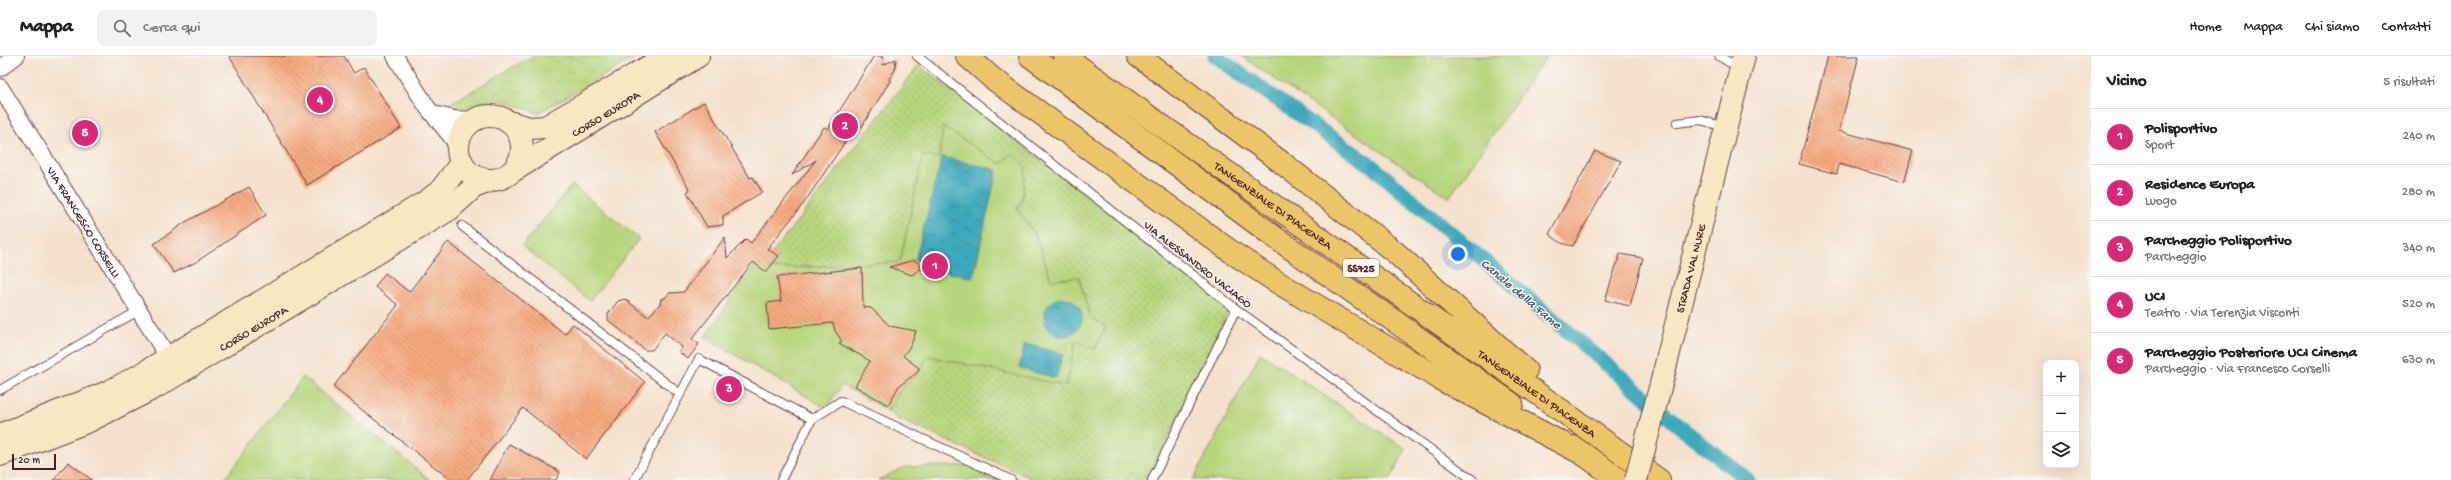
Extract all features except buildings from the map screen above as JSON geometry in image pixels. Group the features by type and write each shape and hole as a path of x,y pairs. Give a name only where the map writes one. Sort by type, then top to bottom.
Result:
{"highway":[{"path":"968,56 992,78 1233,253 1277,282 1442,380 1585,455"},
{"name":"TANGENZIALE DI PIACENZA","path":"1030,56 1276,238 1620,480"},
{"name":"TANGENZIALE DI PIACENZA","path":"1064,56 1659,480"},
{"path":"1138,56 1281,162 1396,253 1598,437"}],"main road":[{"name":"CORSO EUROPA","path":"509,122 530,128 546,127 667,56"},
{"name":"CORSO EUROPA","path":"513,171 698,56"},
{"name":"STRADA VAL NURE","path":"1636,480 1742,63"},
{"path":"492,116 509,122 520,136 522,145 519,164 513,171 504,177 494,180 475,176 460,154 461,135 474,120 492,116"},
{"name":"CORSO EUROPA","path":"0,435 108,392 168,358 426,201 440,191 460,154"},
{"name":"CORSO EUROPA","path":"0,455 88,421 156,387 450,209 474,187 494,180"}],"street":[{"path":"0,68 16,56"},
{"path":"395,56 460,154"},
{"name":"VIA FRANCESCO CORSELLI","path":"0,87 168,358"},
{"path":"433,114 454,119 474,120"}],"lane":[{"name":"VIA ALESSANDRO VACIAGO","path":"917,56 1236,309 1473,480"},
{"path":"1719,56 1742,63"},
{"path":"1677,123 1700,120 1726,128"},
{"path":"462,226 680,394"},
{"path":"1152,480 1236,309"},
{"path":"0,390 138,311"},
{"path":"634,480 699,359 812,419"},
{"path":"781,480 812,419 841,401 1011,480"}],"green space":[{"path":"532,56 638,56 538,113 496,99 457,109 446,106"},
{"path":"1241,56 1547,56 1449,198"},
{"path":"919,65 1230,307 1148,480 1035,480 896,418 888,411 901,389 917,375 928,356 1066,386 1076,341 1095,349 1106,327 1090,317 1079,277 1051,280 1036,236 1017,208 1022,201 1026,167 1012,153 1001,164 943,127 939,158 923,156 900,262 768,269 779,257 773,252"},
{"path":"943,127 1001,164 1012,153 1026,167 1022,201 1017,208 1036,236 1051,280 1079,276 1090,317 1106,327 1095,349 1076,341 1066,386 928,356 917,375 901,389 888,411 842,385 826,408 705,337 755,264 768,269 900,262 923,156"},
{"path":"572,185 639,239 590,301 522,246"},
{"path":"1260,353 1406,449 1390,480 1193,480"},
{"path":"303,377 429,479 429,480 224,480"},
{"path":"986,465 1021,480 878,480 905,467"}],"water":[{"path":"942,157 997,170 973,278 914,265"},
{"path":"1059,298 1067,298 1077,303 1081,310 1081,324 1077,331 1067,336 1059,336 1049,331 1047,328 1044,321 1044,313 1049,303 1052,301"},
{"path":"1025,344 1063,354 1056,378 1019,368"}],"waterway":[{"name":"Canale della Fame","path":"1215,56 1372,166 1684,430 1748,480"}],"place":[{"name":"UCI","path":"320,100"},
{"name":"Residence Europa","path":"845,126"},
{"name":"Parcheggio Posteriore UCI Cinema","path":"85,133"},
{"name":"Polisportivo","path":"935,266"},
{"name":"Parcheggio Polisportivo","path":"729,389"}]}
